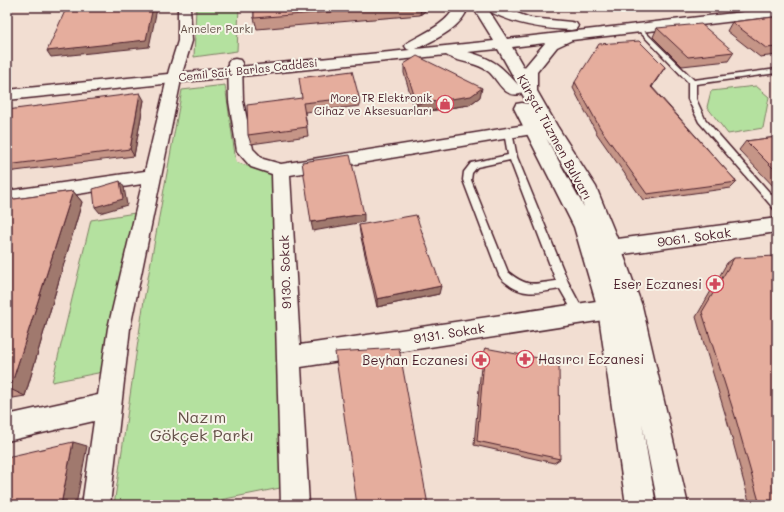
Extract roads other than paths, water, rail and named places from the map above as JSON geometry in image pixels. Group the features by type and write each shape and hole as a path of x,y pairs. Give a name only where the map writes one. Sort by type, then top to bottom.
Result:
{"street":[{"path":"96,505 119,328 175,74 185,41 184,7"},
{"path":"412,46 455,19 461,10 461,7"},
{"name":"Kürşat Tüzmen Bulvarı","path":"467,7 493,40"},
{"name":"Kürşat Tüzmen Bulvarı","path":"480,7 493,40 522,92 586,187 610,248 630,306 673,505"},
{"path":"491,7 505,15 550,26 579,31 639,28 750,9 777,24"},
{"path":"493,40 579,31 750,9 777,12"},
{"path":"443,51 472,58 494,68 522,92 529,71 552,44 579,31"},
{"name":"Cemil Sait Barlas Caddesi","path":"235,67 443,51 493,40"},
{"name":"Cemil Sait Barlas Caddesi","path":"7,95 412,46 493,40"},
{"path":"235,67 236,101 245,151 257,163 281,170 532,129"},
{"name":"Cemil Sait Barlas Caddesi","path":"7,87 175,74"},
{"name":"Kürşat Tüzmen Bulvarı","path":"522,92 532,129 584,227 610,309 641,505"},
{"name":"9130. Sokak","path":"281,170 295,505"},
{"path":"7,198 153,176"},
{"name":"9061. Sokak","path":"610,248 777,225"},
{"name":"9131. Sokak","path":"289,358 610,309"},
{"path":"7,428 109,405"}],"lane":[{"path":"639,28 692,82 692,99 702,120 777,207"},
{"path":"692,82 777,71"},
{"path":"508,132 513,157 563,284 580,314"},
{"path":"513,157 474,165 468,172 467,180 504,275 517,285 530,289 563,284"}],"place":[{"name":"More TR Elektronik Cihaz ve Aksesuarları","path":"445,104"},
{"name":"Eser Eczanesi","path":"715,284"},
{"name":"Hasırcı Eczanesi","path":"525,359"},
{"name":"Beyhan Eczanesi","path":"481,360"}],"park label":[{"name":"Anneler Parkı","path":"217,29"},
{"name":"Nazım Gökçek Parkı","path":"202,426"}]}
